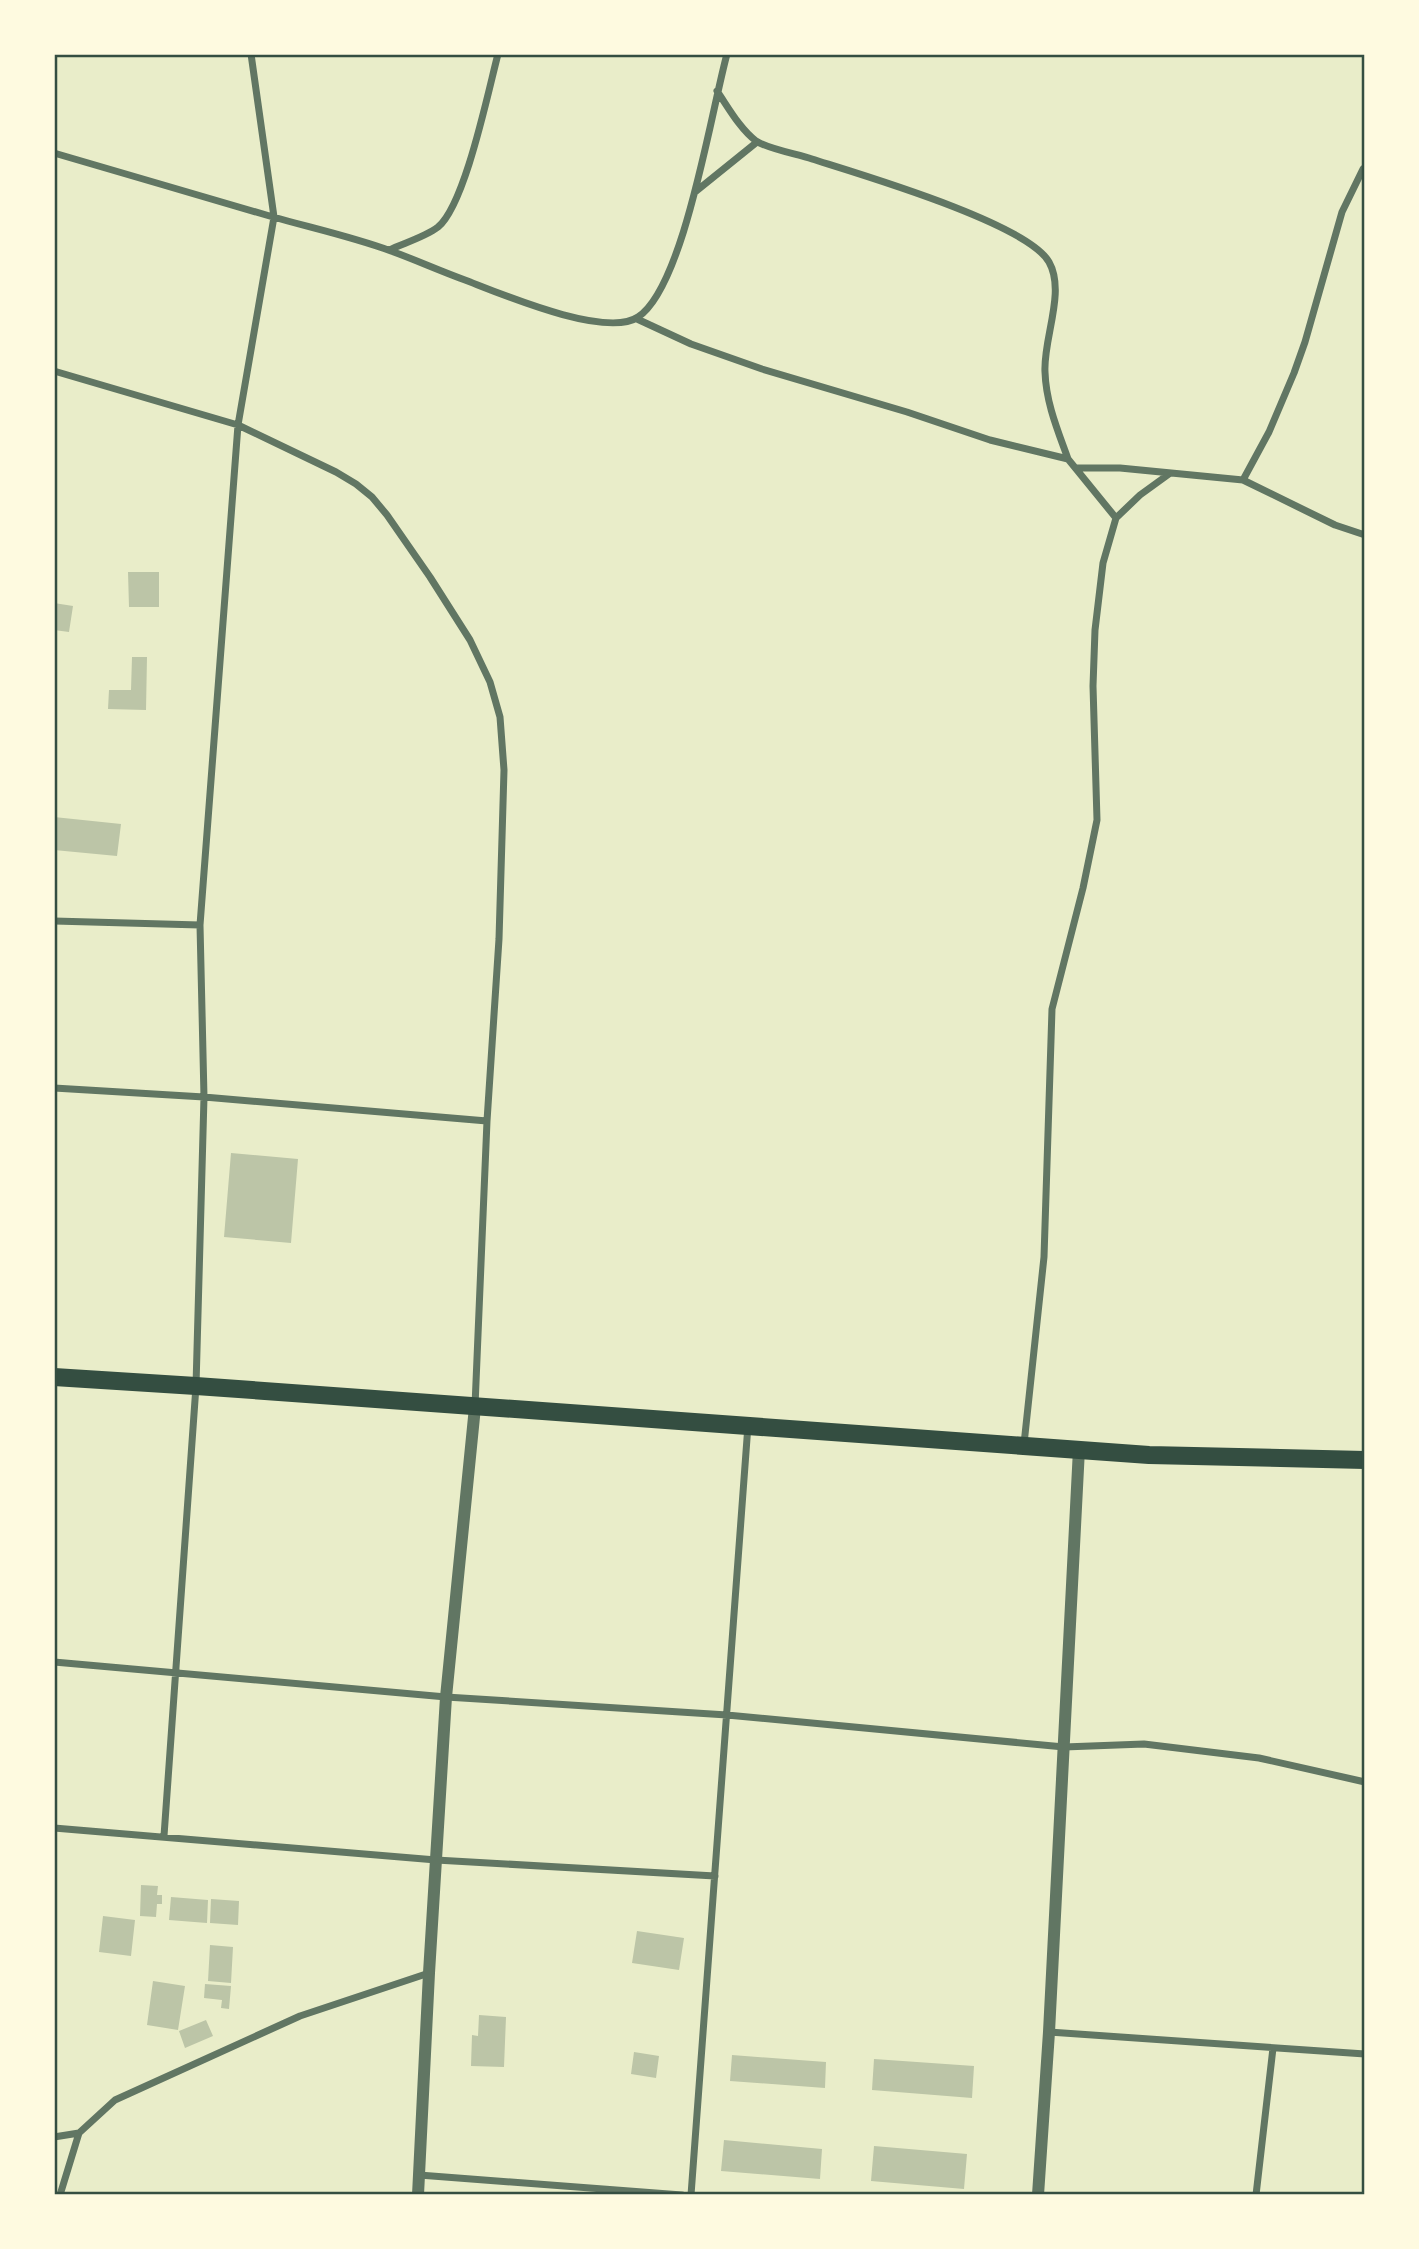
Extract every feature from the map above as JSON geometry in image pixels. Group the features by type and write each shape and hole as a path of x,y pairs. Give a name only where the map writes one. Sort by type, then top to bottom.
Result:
{"main road":[{"path":"54,1377 1149,1455 1365,1460"}],"street":[{"path":"163,1836 196,1386 204,1097 200,925 239,425 274,217 250,54"},
{"path":"388,250 437,228 457,199 498,54"},
{"path":"636,319 656,298 669,275 695,192 727,54"},
{"path":"717,91 757,142 921,195 1000,227 1036,247 1053,272 1055,295 1046,348 1048,398 1068,459 1116,519"},
{"path":"695,192 757,142"},
{"path":"54,153 388,250 556,313 611,322 636,319 691,344 762,369 990,440 1068,459"},
{"path":"1243,480 1269,432 1294,373 1342,212 1363,169"},
{"path":"54,371 239,425 336,472 372,496 430,577 470,640 490,682 500,717 503,770 499,939 487,1121 475,1407 446,1697 418,2195"},
{"path":"1076,468 1120,468 1243,480 1335,525 1365,535"},
{"path":"1023,1446 1044,1257 1052,1009 1083,888 1097,820 1094,630 1103,563 1116,519 1140,495 1168,474"},
{"path":"54,921 200,925"},
{"path":"54,1088 204,1097 487,1121"},
{"path":"691,2195 748,1425"},
{"path":"1038,2195 1079,1449"},
{"path":"54,1662 446,1697 727,1715 1064,1748 1144,1744 1259,1758 1365,1782"},
{"path":"54,1828 436,1860 715,1876"},
{"path":"60,2195 79,2133 115,2100 300,2017 429,1973"},
{"path":"1049,2032 1365,2054"},
{"path":"1256,2195 1273,2048"},
{"path":"54,2137 79,2133"},
{"path":"419,2175 682,2195"}],"building":[{"path":"128,572 159,572 159,607 129,607"},
{"path":"54,603 73,606 69,632 54,630"},
{"path":"132,657 147,657 146,710 108,709 109,690 131,690"},
{"path":"54,817 121,824 117,856 54,850"},
{"path":"231,1153 298,1159 291,1243 224,1237"},
{"path":"141,1885 158,1886 157,1895 162,1895 162,1904 157,1904 156,1917 140,1916"},
{"path":"171,1897 208,1900 207,1923 169,1920"},
{"path":"211,1899 239,1901 238,1925 210,1923"},
{"path":"103,1916 135,1920 131,1956 99,1952"},
{"path":"637,1931 684,1938 679,1970 632,1963"},
{"path":"210,1945 233,1947 231,1983 208,1981"},
{"path":"153,1981 185,1986 178,2030 147,2025"},
{"path":"205,1984 231,1986 229,2009 221,2008 222,2000 204,1998"},
{"path":"479,2015 506,2017 504,2067 471,2066 472,2035 478,2036"},
{"path":"206,2020 213,2036 185,2048 179,2031"},
{"path":"634,2052 659,2056 656,2078 631,2074"},
{"path":"732,2055 826,2062 825,2088 730,2081"},
{"path":"874,2059 974,2066 972,2098 872,2090"},
{"path":"724,2140 822,2149 820,2179 721,2171"},
{"path":"874,2146 967,2154 964,2189 871,2181"}]}
